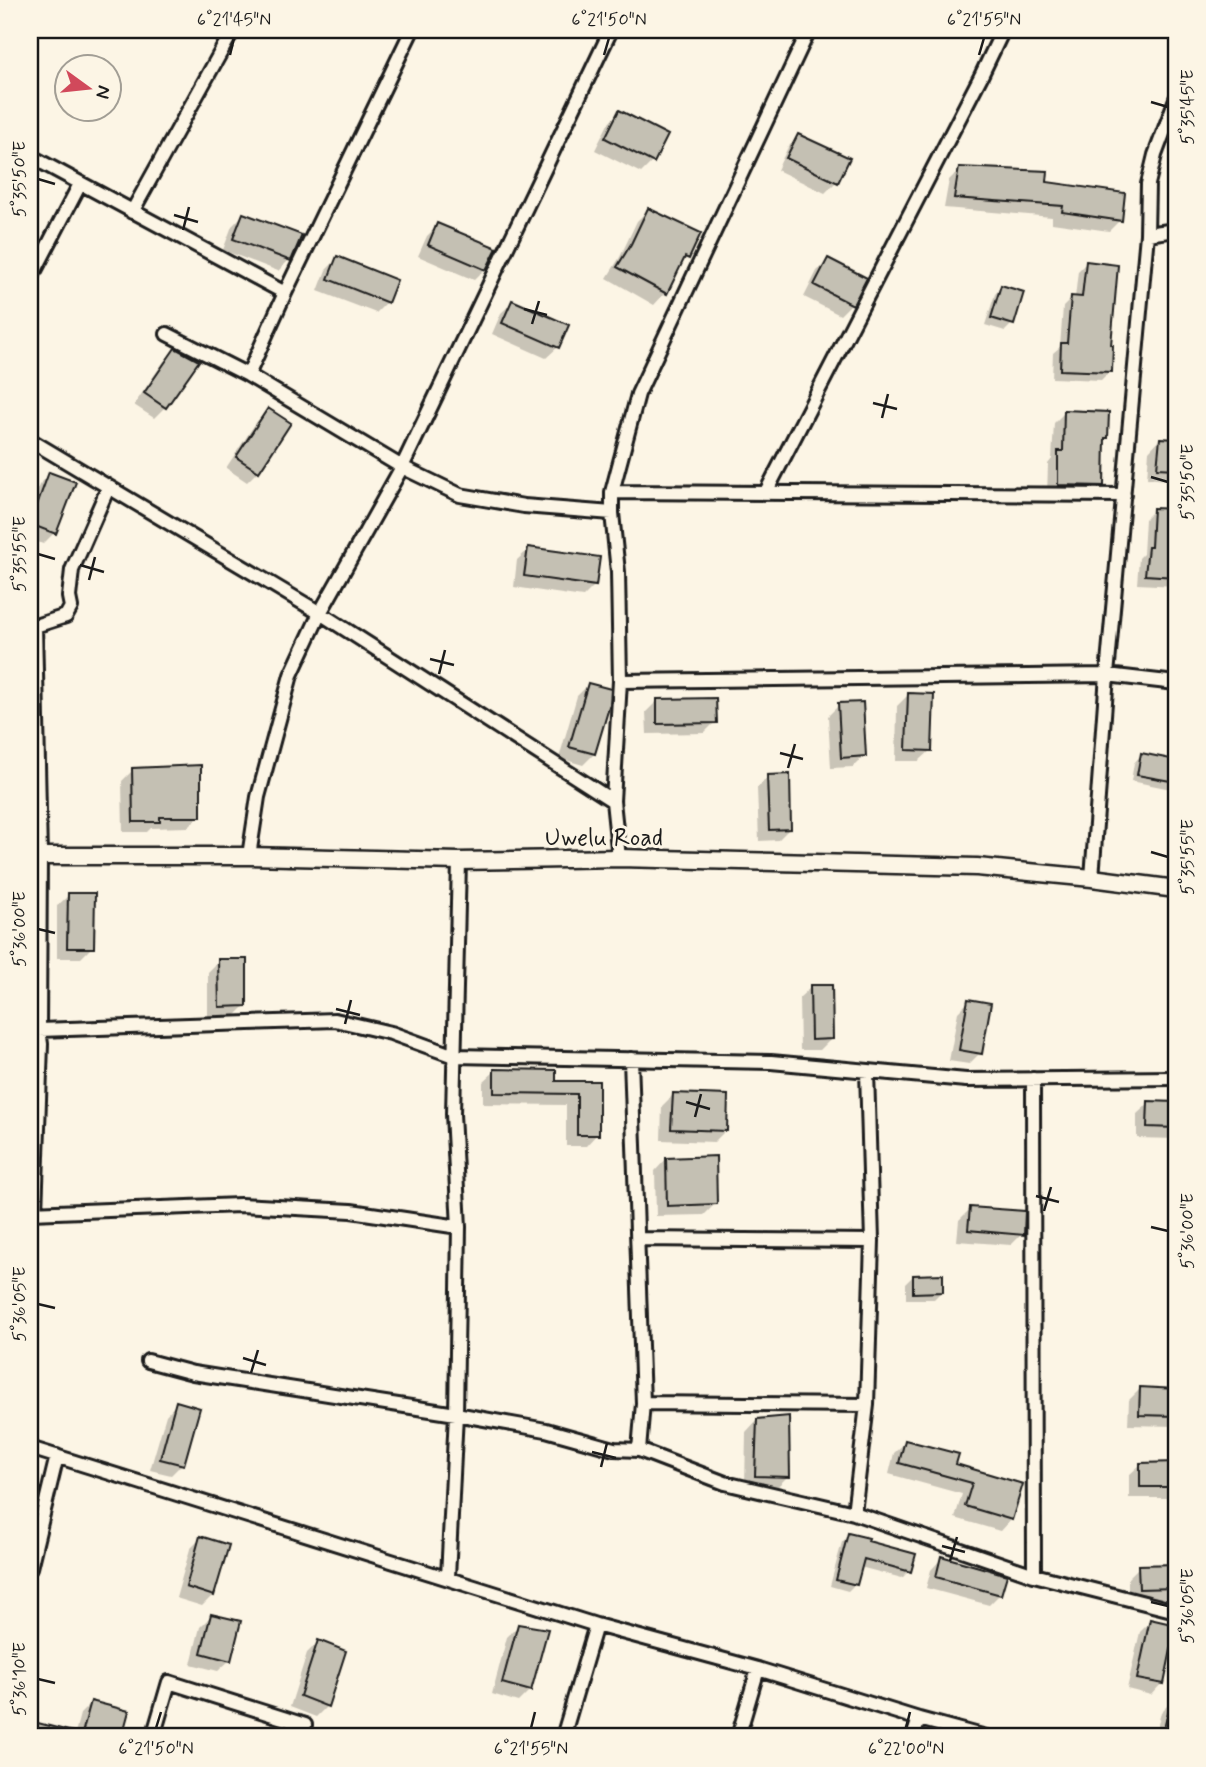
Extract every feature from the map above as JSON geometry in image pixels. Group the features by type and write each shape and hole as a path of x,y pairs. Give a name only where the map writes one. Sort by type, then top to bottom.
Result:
{"street":[{"path":"132,212 233,30"},
{"path":"248,375 412,30"},
{"path":"249,856 258,797 291,675 320,612 402,467 611,30"},
{"path":"619,858 613,801 620,681 618,572 612,492 638,394 810,30"},
{"path":"765,492 950,138 1003,30"},
{"path":"1092,878 1107,676 1147,234 1148,184 1155,155 1176,99"},
{"path":"30,156 285,293"},
{"path":"30,280 80,184"},
{"path":"1147,234 1176,230"},
{"path":"167,334 248,375 402,467 460,495 524,506 612,513"},
{"path":"30,440 320,612 613,801"},
{"path":"108,488 72,570 69,597 71,607 66,616 33,625 37,1039 32,1212 240,1205 351,1211 458,1227"},
{"path":"612,492 1125,495"},
{"path":"620,681 1107,676 1176,683"},
{"name":"Uwelu Road","path":"35,856 249,856 459,861 619,858 977,867 1176,889"},
{"path":"448,1577 456,1414 458,1227 453,1114 459,861"},
{"path":"37,1039 335,1020 391,1033 454,1056 771,1062 967,1080 1176,1078"},
{"path":"631,1059 643,1403 639,1450"},
{"path":"854,1513 867,1405 872,1241 867,1070"},
{"path":"1033,1079 1034,1575"},
{"path":"638,1240 872,1241"},
{"path":"148,1360 193,1373 456,1414 545,1430 614,1448 639,1450 725,1483 854,1513 1034,1575 1176,1611"},
{"path":"643,1403 867,1405"},
{"path":"30,1448 596,1625 758,1668 919,1719 986,1737"},
{"path":"30,1568 57,1456"},
{"path":"563,1737 596,1625"},
{"path":"738,1737 758,1668"},
{"path":"153,1737 169,1682 305,1725"},
{"path":"913,1737 919,1719"}],"building":[{"path":"619,110 668,135 654,163 605,138"},
{"path":"798,134 850,158 838,183 786,158"},
{"path":"959,167 1048,171 1047,182 1125,193 1122,221 1062,212 1063,206 954,198"},
{"path":"648,208 701,233 689,259 685,257 667,294 617,267"},
{"path":"243,213 302,235 291,261 233,239"},
{"path":"437,223 497,248 486,270 428,245"},
{"path":"337,256 397,280 388,303 328,279"},
{"path":"828,258 867,278 853,305 814,285"},
{"path":"1086,261 1118,265 1111,345 1112,372 1060,370 1061,343 1067,343 1071,296 1082,297"},
{"path":"1001,285 1024,292 1014,325 991,318"},
{"path":"512,300 569,325 559,348 502,323"},
{"path":"175,348 199,361 166,408 144,393"},
{"path":"268,408 291,423 259,472 236,457"},
{"path":"1064,410 1109,412 1108,438 1105,438 1104,486 1058,485 1058,451 1063,451"},
{"path":"1160,438 1176,439 1176,469 1157,468"},
{"path":"49,472 76,482 56,534 30,524"},
{"path":"1153,508 1176,509 1176,577 1145,575 1148,547 1151,547"},
{"path":"528,547 600,557 596,586 524,576"},
{"path":"588,683 611,689 610,704 595,754 569,747"},
{"path":"908,693 934,694 932,751 906,750"},
{"path":"716,698 717,723 657,724 657,699"},
{"path":"863,702 866,756 841,758 838,703"},
{"path":"1141,753 1176,760 1176,782 1137,775"},
{"path":"201,765 201,817 160,817 160,822 133,822 132,768"},
{"path":"790,774 791,829 769,830 767,775"},
{"path":"68,893 95,893 94,948 67,948"},
{"path":"218,959 247,959 247,1006 219,1007"},
{"path":"810,985 832,985 833,1039 811,1040"},
{"path":"968,999 991,1003 982,1054 959,1050"},
{"path":"494,1069 556,1070 556,1081 599,1081 599,1135 577,1135 577,1094 494,1093"},
{"path":"673,1093 728,1095 727,1131 671,1129"},
{"path":"1148,1101 1176,1102 1176,1128 1147,1127"},
{"path":"716,1156 717,1204 667,1206 666,1158"},
{"path":"970,1207 1025,1211 1024,1235 968,1230"},
{"path":"943,1274 943,1292 913,1293 913,1275"},
{"path":"1140,1387 1176,1389 1176,1416 1139,1415"},
{"path":"176,1401 200,1408 184,1465 160,1459"},
{"path":"789,1416 790,1477 755,1476 757,1419"},
{"path":"905,1440 959,1454 956,1464 1023,1484 1012,1520 965,1506 972,1483 899,1463"},
{"path":"1176,1462 1176,1487 1140,1487 1140,1463"},
{"path":"848,1533 916,1554 911,1572 864,1559 857,1585 836,1580"},
{"path":"200,1536 229,1545 214,1596 186,1587"},
{"path":"941,1556 1007,1575 1001,1595 936,1577"},
{"path":"1176,1564 1176,1588 1139,1589 1138,1565"},
{"path":"211,1614 241,1621 231,1661 201,1653"},
{"path":"1150,1619 1176,1625 1164,1684 1137,1679"},
{"path":"518,1624 548,1629 531,1691 502,1683"},
{"path":"318,1640 346,1651 328,1707 300,1696"},
{"path":"1171,1700 1176,1701 1176,1737 1162,1737"},
{"path":"91,1701 129,1711 122,1737 81,1737"},
{"path":"30,1721 77,1733 77,1737 30,1737"}]}
